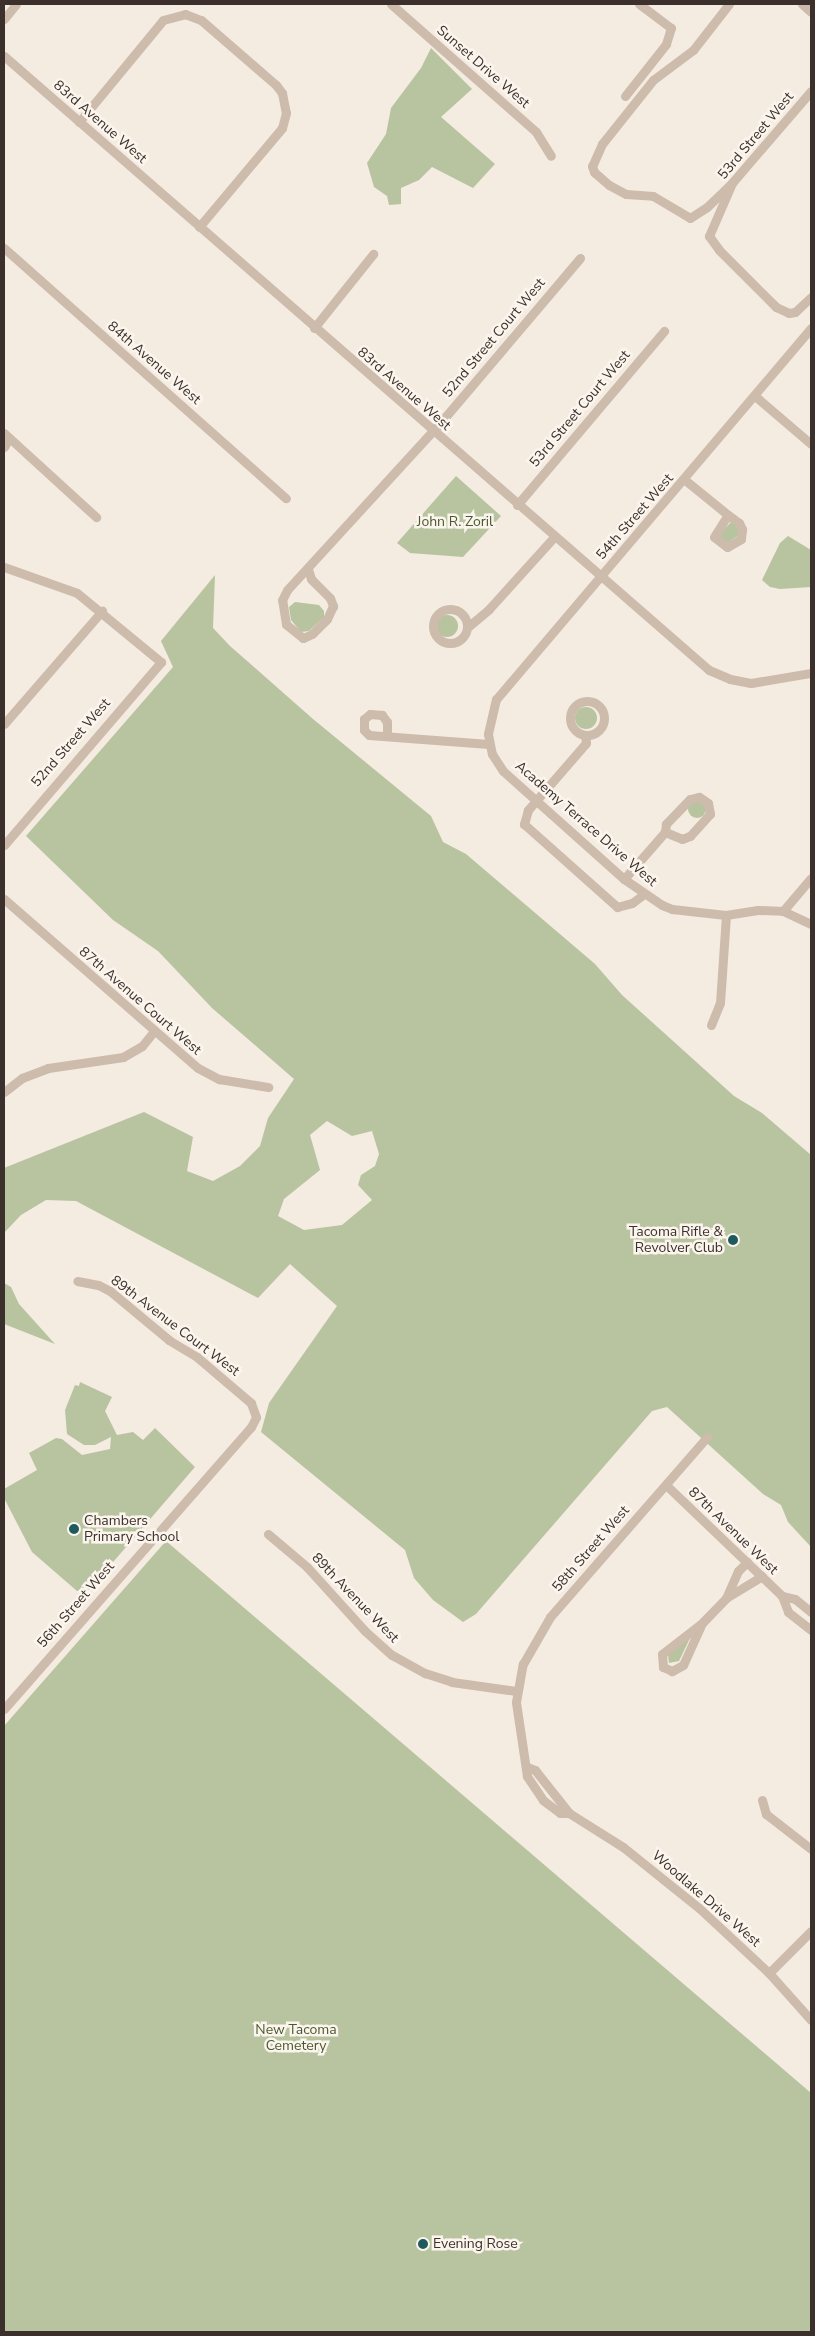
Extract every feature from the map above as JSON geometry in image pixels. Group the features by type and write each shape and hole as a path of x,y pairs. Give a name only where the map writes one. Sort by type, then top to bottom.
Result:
{"street":[{"path":"4,19 16,4"},
{"name":"Sunset Drive West","path":"390,4 536,132 551,156"},
{"path":"625,96 666,44 671,31 669,25 639,4"},
{"path":"729,4 693,50 653,80 602,144 592,166 594,172 609,186 626,194 653,196 690,218 707,207 732,183"},
{"path":"79,122 157,26 170,16 185,14 201,20 276,85 286,104 282,128 199,227"},
{"name":"83rd Avenue West","path":"4,56 600,578 719,675 751,683 811,673"},
{"name":"53rd Street West","path":"811,91 732,183 710,231 711,241 776,307 789,313 795,312 811,296"},
{"name":"84th Avenue West","path":"4,248 286,498"},
{"path":"314,328 373,254"},
{"name":"52nd Street Court West","path":"308,569 310,579 330,598 333,606 327,619 312,634 302,638 288,627 282,600 308,569 430,430 441,422 580,258"},
{"name":"54th Street West","path":"488,727 496,699 685,480 811,328"},
{"name":"53rd Street Court West","path":"517,505 664,331"},
{"path":"755,396 811,444"},
{"path":"4,447 7,435 96,517"},
{"path":"685,480 728,515"},
{"path":"469,626 489,609 554,537"},
{"path":"4,566 77,593 102,611 4,724"},
{"name":"52nd Street West","path":"4,844 160,662 102,611"},
{"name":"Academy Terrace Drive West","path":"488,727 489,744 503,772 624,879 644,894 672,909 726,915 758,910 783,911 811,924"},
{"path":"387,735 489,744"},
{"path":"585,735 586,743 524,816 524,824 617,907 632,904 644,894"},
{"path":"624,879 665,832 666,824 690,799 699,797 707,801 710,814 690,836 682,839 665,832"},
{"path":"783,911 811,878"},
{"name":"87th Avenue Court West","path":"5,905 154,1031 208,1074 243,1084 268,1087"},
{"path":"711,1025 720,1003 726,915"},
{"path":"4,1092 22,1078 48,1068 123,1057 142,1046 154,1031"},
{"name":"89th Avenue Court West","path":"77,1281 98,1284 110,1291 169,1340 197,1356 251,1402"},
{"name":"56th Street West","path":"5,1706 251,1428 256,1417 251,1402"},
{"name":"58th Street West","path":"516,1691 529,1651 546,1622 707,1437"},
{"name":"87th Avenue West","path":"666,1485 762,1576 782,1596 788,1612 811,1630"},
{"name":"89th Avenue West","path":"268,1534 326,1585 365,1631 392,1655 425,1673 452,1682 516,1691"},
{"path":"726,1598 738,1571 747,1562"},
{"path":"702,1623 683,1665 672,1670 663,1668 660,1659 668,1647 702,1623 726,1598 762,1576"},
{"name":"87th Avenue West","path":"782,1596 795,1599 811,1612"},
{"name":"Woodlake Drive West","path":"516,1691 518,1725 530,1782 543,1800 560,1813 569,1813 623,1847 672,1884 769,1973 811,2020"},
{"path":"762,1800 766,1814 811,1849"},
{"path":"769,1973 811,1931"}],"green space":[{"path":"431,48 472,89 441,117 495,164 473,188 432,167 419,180 401,188 401,204 389,205 387,196 374,187 367,163 386,134 391,108 421,68"},
{"name":"John R. Zoril","path":"456,476 501,516 463,557 410,553 397,543"},
{"path":"731,522 739,527 739,535 726,544 718,536"},
{"path":"788,536 811,550 811,587 780,589 770,587 762,580 780,543"},
{"path":"215,575 213,628 230,646 313,719 431,816 443,842 466,854 595,964 622,995 734,1096 762,1113 811,1155 811,1547 788,1522 781,1505 763,1494 667,1407 652,1411 476,1614 463,1622 433,1600 414,1578 405,1550 261,1432 269,1403 337,1306 290,1264 258,1298 76,1201 46,1200 21,1215 4,1233 4,1168 144,1112 193,1137 187,1171 213,1181 240,1166 260,1146 268,1118 294,1079 212,1008 158,951 113,920 26,836 173,667 161,641","holes":["327,1121 352,1136 372,1131 379,1154 375,1166 361,1175 358,1185 372,1200 342,1225 304,1230 278,1216 284,1199 320,1170 310,1135"]},
{"path":"295,602 319,605 324,611 324,617 309,631 301,632 291,620 289,607"},
{"path":"447,615 455,618 458,626 455,634 447,637 439,634 436,626 439,618"},
{"path":"586,707 594,710 597,718 594,726 586,729 578,726 575,718 578,710"},
{"path":"697,800 703,803 706,809 703,815 697,818 691,815 688,809 691,803"},
{"path":"4,1283 11,1287 19,1304 55,1344 4,1324"},
{"path":"80,1382 112,1397 105,1411 117,1435 133,1432 143,1440 155,1428 195,1467 89,1590 77,1591 32,1552 4,1498 4,1489 37,1470 29,1453 56,1438 62,1439 82,1455 110,1449 111,1437 95,1445 84,1445 67,1434 65,1410 75,1385 79,1386"},
{"name":"New Tacoma Cemetery","path":"166,1541 811,2093 811,2332 4,2332 4,1726"},
{"path":"692,1634 679,1661 669,1663 668,1655"}],"place":[{"name":"Tacoma Rifle & Revolver Club","path":"733,1240"},
{"name":"Chambers Primary School","path":"74,1529"},
{"name":"Evening Rose","path":"423,2244"}]}
